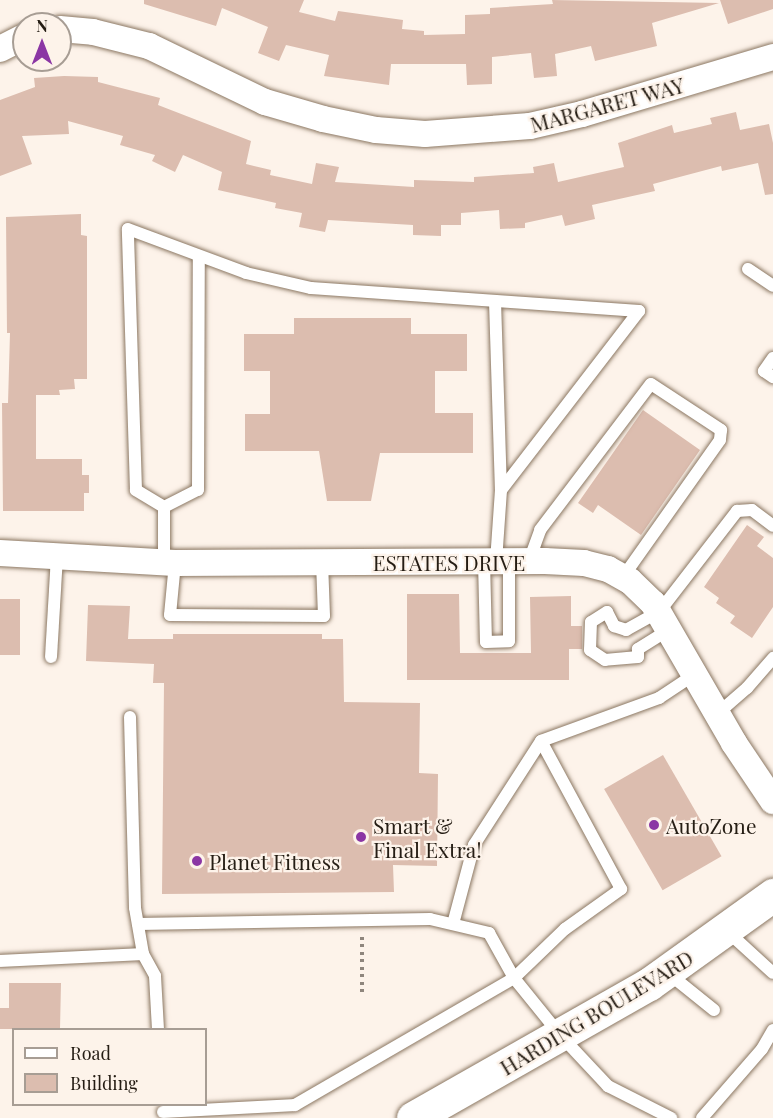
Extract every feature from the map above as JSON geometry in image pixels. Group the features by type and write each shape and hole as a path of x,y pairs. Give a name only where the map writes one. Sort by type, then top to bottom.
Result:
{"main road":[{"name":"HARDING BOULEVARD","path":"413,1118 561,1036 667,972 727,931 773,895"}],"street":[{"name":"MARGARET WAY","path":"72,30 93,32 148,46 265,102 323,119 376,130 424,134 541,124 773,57"},
{"name":"ESTATES DRIVE","path":"0,553 170,562 505,561 584,563 623,577 665,621 717,714 773,801"}],"lane":[{"path":"164,507 136,490 128,228 246,273 311,288 639,311 501,490"},
{"path":"164,507 198,490 199,256"},
{"path":"748,269 773,286"},
{"path":"495,301 501,490 505,561 509,641 486,642 505,561 540,530 651,384 721,430 720,440 623,577"},
{"path":"773,358 764,371 773,377"},
{"path":"164,507 170,562 170,615 324,616 322,562"},
{"path":"665,621 626,630 614,626 607,612 591,622 590,650 605,660 638,657 638,649 665,621 737,511 752,510 773,526"},
{"path":"51,657 57,556"},
{"path":"717,714 747,688 773,658"},
{"path":"453,924 474,845 542,741 659,698 695,674"},
{"path":"130,717 138,924 143,954 155,976 158,1028"},
{"path":"163,1111 295,1105 514,978 565,929 621,889 542,741"},
{"path":"138,924 430,919 489,933 514,978 561,1036 608,1086 671,1118"},
{"path":"727,931 773,973"},
{"path":"0,961 143,954"},
{"path":"667,972 714,1010"},
{"path":"702,1118 762,1049 773,1030"}],"path":[{"path":"362,921 362,992"}],"building":[{"path":"144,0 304,0 299,12 335,21 338,11 403,20 402,29 424,31 424,35 465,34 465,15 490,14 490,8 553,4 552,0 719,3 652,23 657,46 595,61 591,46 555,54 557,76 534,78 531,53 492,57 492,84 467,85 466,64 391,64 389,85 324,76 329,55 286,45 279,61 258,53 268,27 222,8 216,26 144,4"},
{"path":"720,0 773,0 773,9 728,24"},
{"path":"98,77 98,82 160,98 158,105 251,141 246,164 271,170 270,175 312,184 316,163 339,167 335,182 414,187 414,180 474,182 474,177 534,173 533,167 554,163 558,182 624,167 618,143 672,125 674,133 712,124 710,118 736,112 740,130 769,124 773,143 773,194 765,195 758,163 722,171 721,166 653,184 655,191 592,205 595,219 565,226 562,215 525,223 525,228 500,229 499,210 461,213 461,225 441,225 441,236 413,235 413,225 328,220 325,232 299,227 302,213 275,208 276,203 218,190 222,172 183,155 175,172 152,161 155,155 120,145 123,136 68,121 69,134 22,136 32,164 0,176 0,100 35,87 34,78"},
{"path":"81,214 81,235 87,236 87,379 74,379 75,389 59,390 60,395 36,395 36,459 82,459 82,475 89,475 89,493 84,493 84,511 3,511 2,403 8,403 10,333 7,333 6,217"},
{"path":"294,318 411,318 411,334 467,334 467,371 435,371 435,413 473,413 473,453 380,453 371,501 327,501 319,451 245,451 245,414 270,414 270,371 244,371 244,334 294,334"},
{"path":"643,410 700,450 641,535 598,505 593,513 578,503"},
{"path":"747,525 764,537 757,546 773,558 773,607 752,638 730,623 735,616 716,603 719,598 704,587"},
{"path":"407,594 459,594 460,653 531,653 530,597 571,596 571,626 582,626 582,649 569,649 569,680 407,680"},
{"path":"0,599 20,599 20,655 0,655"},
{"path":"88,605 130,606 128,639 173,639 173,634 322,634 322,639 343,639 344,702 420,703 419,773 438,774 437,866 393,865 394,892 162,894 164,683 153,683 154,664 86,661"},
{"path":"663,755 722,856 663,890 604,789"},
{"path":"9,983 61,983 60,1028 0,1029 0,1008 9,1008"}],"place":[{"name":"AutoZone","path":"654,825"},
{"name":"Smart & Final Extra!","path":"361,837"},
{"name":"Planet Fitness","path":"197,861"}]}
